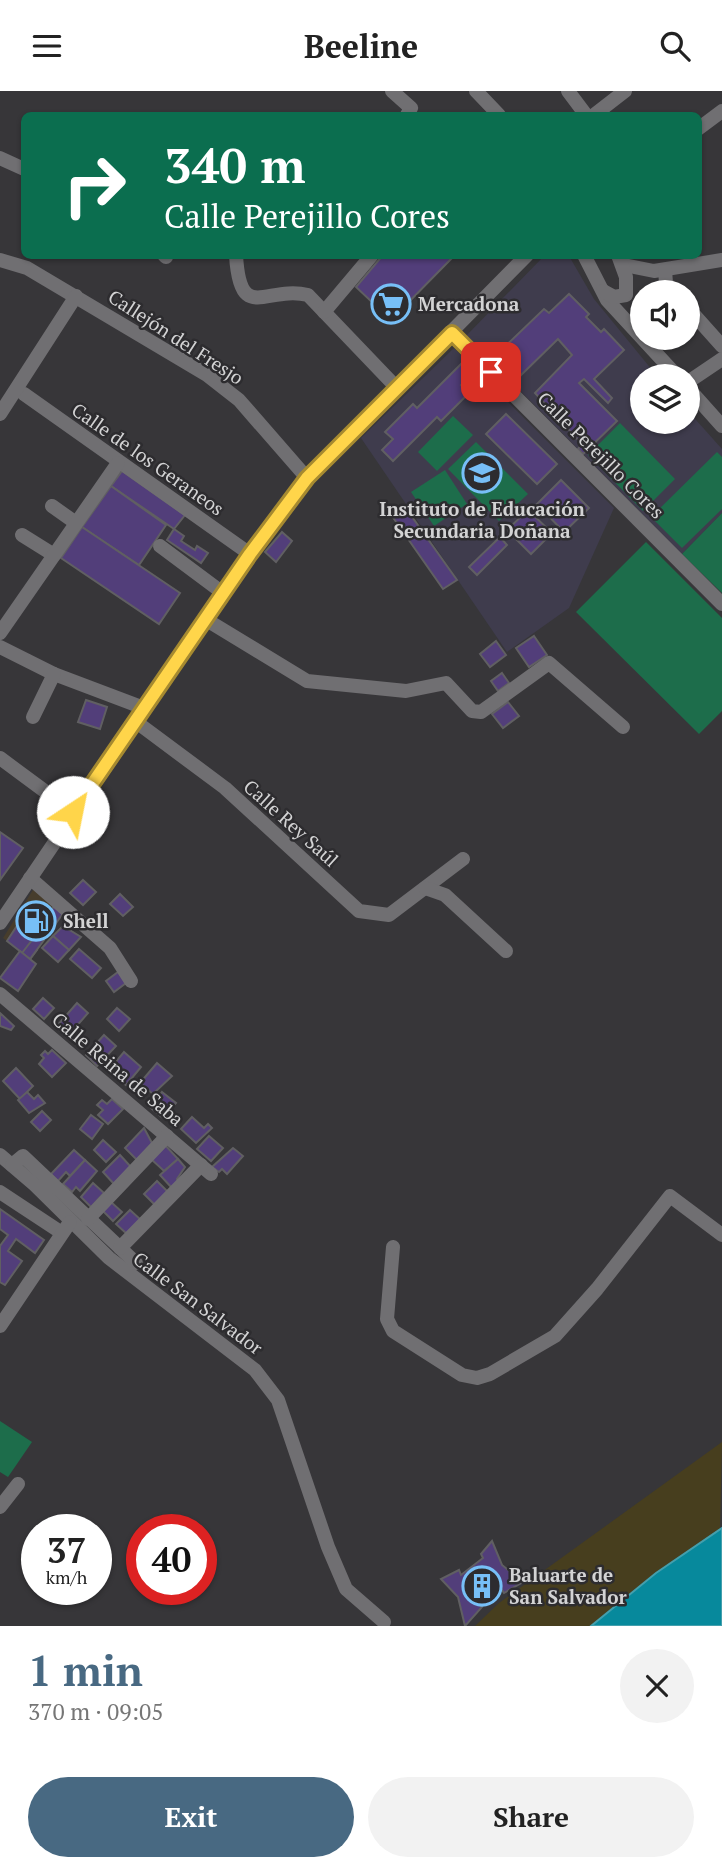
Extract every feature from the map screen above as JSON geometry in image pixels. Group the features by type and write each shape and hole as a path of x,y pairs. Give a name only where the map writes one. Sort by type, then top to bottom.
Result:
{"street":[{"path":"393,91 411,108 409,112"},
{"path":"476,91 496,112"},
{"path":"568,91 584,112"},
{"path":"598,112 625,91"},
{"path":"702,126 722,111"},
{"path":"0,158 21,168"},
{"path":"236,259 237,280 245,294 259,299 290,291 308,295 397,388"},
{"path":"324,312 369,259"},
{"path":"0,923 205,619 307,478 523,259"},
{"path":"586,259 607,300 666,364"},
{"name":"Callejón del Fresjo","path":"0,260 27,268 207,375 239,400 307,478"},
{"path":"629,325 621,260 659,271 664,280"},
{"path":"603,291 614,297 627,292 659,271 722,260"},
{"path":"0,414 76,296"},
{"path":"700,321 722,346"},
{"name":"Calle Perejillo Cores","path":"452,333 722,604"},
{"path":"700,373 722,359"},
{"name":"Calle de los Geraneos","path":"24,394 250,554"},
{"path":"700,401 722,426"},
{"path":"0,633 118,463"},
{"path":"52,506 76,523"},
{"path":"22,535 54,555"},
{"path":"160,546 223,593"},
{"path":"205,619 307,681 406,691 446,683 472,711 481,712 549,663 623,727"},
{"name":"Calle Rey Saúl","path":"0,647 140,715 225,788 359,911 389,915 463,859"},
{"path":"33,717 54,674"},
{"path":"0,758 73,812"},
{"path":"30,878 110,948 131,981"},
{"path":"425,888 445,895 506,951"},
{"name":"Calle Reina de Saba","path":"0,994 206,1169 120,1248"},
{"path":"88,1219 166,1136"},
{"name":"Calle San Salvador","path":"0,1155 12,1165 66,1228 256,1370 278,1400 328,1548 346,1589 384,1622"},
{"path":"12,1165 23,1156 136,1263"},
{"path":"0,1326 66,1228 1,1194"},
{"path":"393,1247 387,1319 393,1331 462,1375 477,1378 524,1356 555,1336 670,1196 722,1235"},
{"path":"0,1507 18,1484"}],"shaded area":[{"path":"541,259 571,259 594,299 630,343 630,350 636,350 647,364 630,364 630,434 700,434 700,424 722,449 722,513 682,554 466,336"},
{"name":"Instituto de Educación Secundaria Doñana","path":"454,348 614,508 569,608 507,652 361,438"},
{"name":"Shell","path":"36,885 64,912 30,959 3,938"}],"green space":[{"path":"453,416 473,435 437,471 418,452"},
{"path":"620,423 675,479 643,511 588,455"},
{"path":"476,442 528,494 499,521 448,469"},
{"path":"717,452 722,457 722,509 682,548 651,517"},
{"path":"445,470 467,504 434,526 411,492"},
{"path":"722,513 722,593 682,554"},
{"path":"646,542 722,618 722,711 699,734 576,612"},
{"path":"0,1421 32,1442 8,1477 0,1472"}],"sand":[{"path":"722,1442 720,1530 656,1573 591,1626 475,1626 499,1603"}],"water":[{"path":"722,1528 722,1626 591,1626 656,1573"}],"building":[{"name":"Mercadona","path":"380,259 451,259 391,320 356,287"},
{"path":"569,294 589,314 586,317 601,332 604,329 624,350 594,379 612,398 608,403 584,379 579,383 617,421 583,454 578,449 582,444 535,393 572,355 558,339 518,378 495,356 544,309 549,313"},
{"path":"461,364 472,375 461,385 469,393 441,421 437,417 393,461 382,450 393,439 385,432 413,404 417,408"},
{"path":"506,414 557,464 537,484 486,434"},
{"path":"122,471 185,515 174,529 111,486"},
{"path":"561,480 589,508 564,532 537,504"},
{"path":"111,486 166,525 139,565 82,527"},
{"path":"405,507 457,580 443,589 392,516"},
{"path":"528,510 552,533 531,554 507,530"},
{"path":"82,527 180,593 159,624 61,558"},
{"path":"174,529 184,536 181,541 195,550 197,546 208,553 201,563 167,540"},
{"path":"282,532 292,541 276,562 265,552"},
{"path":"500,537 507,545 477,575 469,567"},
{"path":"534,636 547,655 529,667 516,648"},
{"path":"496,641 506,655 490,667 480,654"},
{"path":"502,673 509,683 498,691 491,681"},
{"path":"86,700 107,707 100,729 78,722"},
{"path":"508,702 519,716 503,728 492,714"},
{"path":"0,832 23,848 0,880"},
{"path":"83,880 96,892 83,905 70,893"},
{"path":"120,894 133,907 123,916 110,904"},
{"path":"55,905 64,912 51,930 42,923"},
{"path":"30,906 49,919 31,945 37,950 30,959 7,941"},
{"path":"63,926 81,937 69,950 53,936"},
{"path":"36,935 44,940 30,959 22,953"},
{"path":"53,936 69,950 58,962 42,948"},
{"path":"79,949 101,968 92,978 70,959"},
{"path":"20,951 36,964 18,991 0,978"},
{"path":"118,972 126,983 114,992 106,981"},
{"path":"43,998 54,1008 44,1019 33,1009"},
{"path":"77,1003 88,1013 67,1037 56,1027"},
{"path":"117,1008 130,1019 119,1031 107,1019"},
{"path":"0,1013 14,1026 11,1030 0,1026"},
{"path":"104,1035 116,1046 97,1066 86,1055"},
{"path":"52,1050 66,1063 52,1077 39,1064 44,1058 41,1055"},
{"path":"124,1052 141,1067 126,1085 108,1071"},
{"path":"157,1063 172,1076 153,1094 140,1083"},
{"path":"16,1068 33,1086 20,1099 3,1081"},
{"path":"27,1092 34,1099 38,1095 45,1103 29,1113 18,1100"},
{"path":"162,1092 176,1103 163,1118 150,1107"},
{"path":"112,1099 123,1109 108,1124 98,1115 103,1110 97,1105 102,1100 107,1104"},
{"path":"42,1111 51,1120 40,1131 31,1122"},
{"path":"91,1115 103,1124 92,1139 80,1129"},
{"path":"192,1117 204,1128 208,1124 212,1128 196,1143 181,1129"},
{"path":"144,1128 152,1143 138,1161 125,1148"},
{"path":"209,1136 223,1148 211,1161 197,1149"},
{"path":"103,1140 116,1152 106,1162 94,1150"},
{"path":"165,1145 178,1159 164,1171 151,1159"},
{"path":"233,1148 243,1156 227,1174 222,1169 219,1172 212,1167"},
{"path":"74,1150 85,1160 70,1176 66,1172 58,1181 51,1174"},
{"path":"120,1155 131,1167 114,1184 103,1172"},
{"path":"178,1159 185,1167 177,1179 179,1182 172,1188 160,1175"},
{"path":"85,1160 97,1171 80,1191 76,1187 72,1192 63,1184"},
{"path":"157,1181 169,1193 156,1206 144,1194"},
{"path":"93,1183 104,1193 91,1207 81,1197"},
{"path":"111,1202 122,1212 113,1221 103,1211"},
{"path":"0,1209 44,1240 35,1253 16,1239 8,1251 22,1261 5,1285 0,1282 0,1246 8,1235 0,1229"},
{"path":"130,1210 141,1220 127,1234 116,1224"},
{"name":"Baluarte de San Salvador","path":"492,1541 502,1565 523,1582 504,1593 502,1590 479,1605 482,1607 465,1626 458,1597 441,1579 459,1570 461,1575 483,1558 481,1554"}],"place":[{"name":"Mercadona","path":"391,304"},
{"name":"Instituto de Educación Secundaria Doñana","path":"482,473"},
{"name":"Shell","path":"36,921"},
{"name":"Baluarte de San Salvador","path":"482,1586"}],"route":[{"path":"73,812 250,554 307,478 342,440 452,333 491,372"}]}
